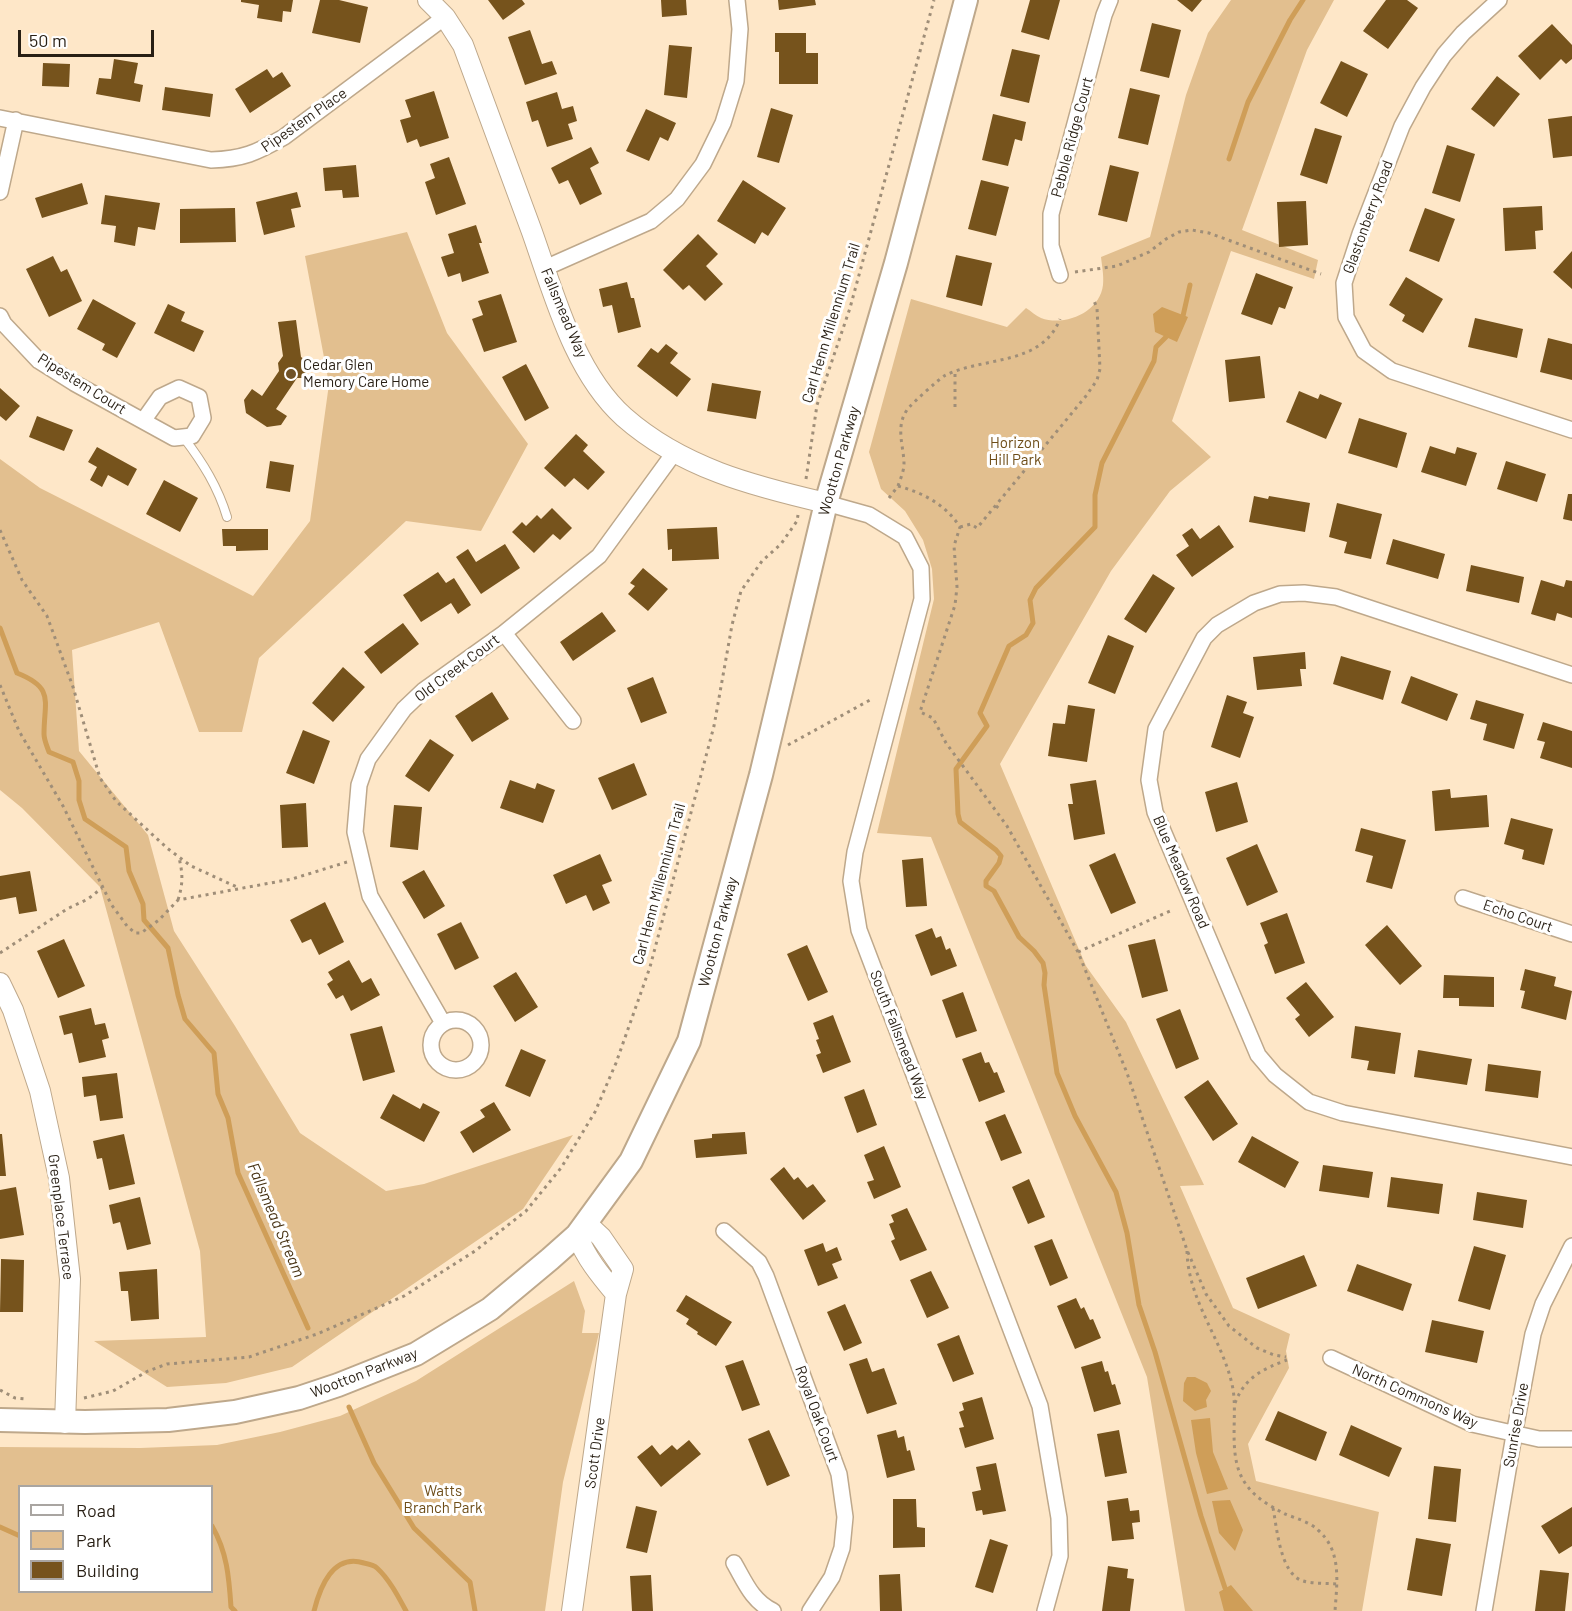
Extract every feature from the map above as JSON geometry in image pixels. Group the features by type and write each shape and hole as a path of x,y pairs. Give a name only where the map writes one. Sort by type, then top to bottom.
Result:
{"main road":[{"name":"Wootton Parkway","path":"0,1420 65,1423 168,1420 235,1412 299,1398 416,1354 490,1309 535,1272 582,1229 631,1161 689,1041 760,775 826,503 896,263 966,0"}],"street":[{"name":"Fallsmead Way","path":"428,0 445,17 463,45 565,324 596,386 624,416 674,453 752,485 826,503"},
{"path":"545,268 651,220 677,199 697,173 723,123 736,81 740,29 737,0"},
{"name":"Pebble Ridge Court","path":"1060,275 1051,246 1051,214 1110,0"},
{"name":"Glastonberry Road","path":"1499,0 1463,33 1444,55 1402,126 1360,234 1344,283 1346,317 1364,351 1392,371 1572,430"},
{"name":"Pipestem Place","path":"0,118 211,160 233,159 256,153 284,137 445,17"},
{"path":"0,192 16,120"},
{"name":"Pipestem Court","path":"0,316 4,324 39,361 74,383 143,421 174,438 192,436 204,418 199,397 179,388 160,397 143,421"},
{"name":"Old Creek Court","path":"442,1023 370,896 355,832 360,785 368,759 404,709 424,690 504,633 599,556 674,453"},
{"name":"South Fallsmead Way","path":"826,503 869,515 905,537 921,568 922,599 855,852 851,882 859,930 1040,1406 1060,1528 1060,1556 1045,1611"},
{"name":"Blue Meadow Road","path":"1572,675 1336,597 1304,593 1280,594 1254,603 1217,625 1204,638 1156,729 1149,780 1155,812 1258,1054 1275,1075 1309,1102 1343,1113 1572,1157"},
{"path":"504,633 573,722"},
{"name":"Echo Court","path":"1463,898 1572,934"},
{"name":"Greenplace Terrace","path":"0,983 13,1010 40,1091 59,1178 70,1279 65,1423"},
{"name":"Scott Drive","path":"572,1611 616,1294 623,1269 601,1237 582,1229"},
{"name":"Royal Oak Court","path":"724,1231 759,1262 766,1276 839,1474 844,1517 842,1548 832,1577 810,1611"},
{"name":"Sunrise Drive","path":"1484,1611 1533,1334 1543,1304 1572,1246"},
{"name":"North Commons Way","path":"1331,1358 1472,1424 1539,1439 1572,1439"},
{"path":"734,1563 752,1596 773,1611"}],"lane":[{"path":"183,437 199,458 219,492 227,517"}],"path":[{"name":"Carl Henn Millennium Trail","path":"66,1400 92,1397 113,1391 148,1371 167,1364 249,1357 316,1334 404,1296 475,1251 526,1211 561,1168 595,1112 616,1064 650,968 714,726 732,625 741,591 762,561 781,544 797,520 808,473 817,405 850,309 934,0"},
{"path":"1060,275 1117,266 1149,252 1179,232 1192,230 1209,233 1320,274"},
{"path":"960,527 971,524 977,528 1097,380 1100,369 1097,308 1094,301"},
{"path":"889,498 898,486 904,466 900,434 906,411 942,377 1007,360 1044,343 1056,330 1060,320"},
{"path":"955,372 955,407"},
{"path":"898,486 919,492 937,503 952,515 960,527"},
{"path":"996,506 1001,510"},
{"path":"920,712 955,605 957,587 954,546 960,527"},
{"path":"0,530 22,580 47,616 73,687 100,778 116,801 178,856 199,870 241,888"},
{"path":"0,685 19,731 63,806 102,888 127,926 135,933 141,933 159,920 178,900 183,873 178,856"},
{"path":"786,746 870,700"},
{"path":"914,712 920,712 933,718 946,742 1007,826 1078,952 1127,1073 1187,1250 1206,1294 1228,1326 1257,1348 1287,1358 1260,1371 1239,1393 1234,1405"},
{"path":"178,900 292,879 361,856"},
{"path":"0,953 102,888"},
{"path":"1078,952 1170,911"},
{"path":"1187,1250 1187,1264 1194,1292 1223,1354 1233,1390 1233,1430 1240,1471 1248,1487 1273,1508 1317,1529 1330,1544 1336,1559 1335,1611"},
{"path":"0,1390 15,1398 31,1399"},
{"path":"1273,1508 1288,1570 1302,1581 1337,1584"}],"green space":[{"name":"Horizon Hill Park","path":"1231,0 1334,0 1307,50 1242,230 1318,260 1314,279 1231,251 1172,421 1211,457 1170,491 1111,571 1000,764 1086,966 1126,1022 1204,1185 1180,1186 1233,1308 1290,1334 1286,1351 1289,1368 1248,1444 1256,1481 1379,1512 1362,1611 1185,1611 1147,1377 931,837 877,833 934,599 932,569 923,540 905,511 881,489 869,452 911,299 1007,327 1026,308 1039,317 1050,320 1070,319 1088,310 1100,295 1103,285 1101,257 1150,237 1186,95 1208,33"},
{"path":"407,232 447,333 528,444 481,531 406,521 259,658 242,732 199,732 159,622 72,650 79,751 148,835 174,931 300,1133 386,1191 424,1184 573,1135 523,1209 292,1367 226,1383 167,1387 94,1341 206,1337 200,1251 100,887 22,808 0,790 0,459 40,488 253,596 310,521 329,384 305,256"},
{"name":"Watts Branch Park","path":"574,1281 585,1311 582,1333 599,1333 563,1482 545,1611 0,1611 0,1447 140,1448 217,1445 280,1432 340,1416 416,1381"}],"shaded area":[{"path":"1162,307 1188,317 1177,342 1155,332 1153,314"},
{"path":"1187,1377 1195,1377 1207,1383 1211,1391 1206,1400 1207,1407 1195,1411 1183,1401 1184,1383"},
{"path":"1210,1418 1213,1452 1228,1489 1207,1494 1196,1453 1191,1420"},
{"path":"1230,1500 1243,1530 1235,1551 1219,1533 1212,1501"},
{"path":"1231,1585 1253,1611 1224,1611 1219,1592"}],"building":[{"path":"241,0 293,0 291,12 283,11 282,22 257,18 259,5 241,2"},
{"path":"320,0 339,0 368,7 360,43 312,33"},
{"path":"488,0 522,0 525,4 503,20"},
{"path":"661,0 686,0 687,15 662,17"},
{"path":"778,0 815,0 816,5 779,10"},
{"path":"1030,0 1060,0 1049,40 1021,32"},
{"path":"1177,0 1202,0 1192,12"},
{"path":"1386,0 1407,0 1418,8 1388,49 1363,31"},
{"path":"1152,23 1181,30 1169,78 1140,71"},
{"path":"1552,24 1572,45 1572,59 1566,64 1561,59 1540,80 1518,56"},
{"path":"530,30 542,64 552,61 557,74 525,85 508,37"},
{"path":"775,33 806,33 806,53 818,53 818,84 779,84 779,52 775,52"},
{"path":"669,45 692,47 687,98 664,95"},
{"path":"1012,49 1040,55 1029,103 1000,96"},
{"path":"114,59 138,63 134,83 143,85 140,102 96,94 99,78 111,79"},
{"path":"1341,61 1368,74 1347,117 1320,103"},
{"path":"43,63 70,64 69,87 42,86"},
{"path":"267,69 273,78 282,72 291,86 250,113 235,89"},
{"path":"1497,76 1520,94 1494,127 1471,109"},
{"path":"165,87 213,94 210,117 162,110"},
{"path":"1130,88 1160,95 1148,145 1118,138"},
{"path":"434,91 449,138 420,147 417,139 407,143 400,120 411,117 405,100"},
{"path":"557,92 562,109 573,106 577,121 568,124 573,139 547,147 538,120 532,122 526,102"},
{"path":"771,108 793,115 779,163 757,157"},
{"path":"646,109 676,123 668,141 660,137 649,161 626,151"},
{"path":"993,114 1026,122 1022,141 1015,139 1008,166 982,160"},
{"path":"1572,116 1572,156 1553,158 1548,119"},
{"path":"1315,128 1342,136 1327,184 1300,175"},
{"path":"1447,145 1475,154 1460,202 1432,193"},
{"path":"591,147 599,163 590,168 602,194 580,205 568,180 559,184 551,168"},
{"path":"449,157 466,204 436,215 425,182 435,178 430,164"},
{"path":"356,165 359,197 343,198 342,190 325,191 323,168"},
{"path":"1110,165 1139,172 1127,222 1098,215"},
{"path":"743,180 786,208 768,236 762,232 755,244 717,221"},
{"path":"981,180 1009,187 996,236 968,229"},
{"path":"82,183 88,204 42,218 35,198"},
{"path":"297,192 301,207 291,209 295,227 264,235 256,202"},
{"path":"105,195 160,203 155,230 138,227 135,246 114,242 116,226 101,224"},
{"path":"1306,201 1308,245 1279,247 1277,202"},
{"path":"1542,206 1543,230 1535,231 1536,249 1505,251 1503,208"},
{"path":"235,208 236,242 180,243 180,209"},
{"path":"1425,208 1455,219 1439,262 1409,251"},
{"path":"476,225 482,243 479,243 489,273 462,282 460,273 448,277 441,257 454,253 448,234"},
{"path":"698,234 718,254 706,266 723,284 705,301 689,285 683,290 663,270"},
{"path":"1572,251 1572,289 1553,272"},
{"path":"956,255 992,263 982,306 946,297"},
{"path":"53,256 61,272 67,269 82,301 49,317 26,269"},
{"path":"1256,273 1293,287 1285,309 1279,307 1272,325 1241,314"},
{"path":"1406,277 1443,299 1423,333 1402,321 1405,315 1389,305"},
{"path":"627,282 631,298 634,298 641,327 618,333 612,305 603,307 599,289"},
{"path":"501,294 517,342 484,352 472,319 483,315 478,301"},
{"path":"93,299 136,323 117,358 102,350 105,344 77,329"},
{"path":"168,304 185,312 181,321 204,331 194,352 154,333"},
{"path":"1475,318 1523,329 1517,358 1468,347"},
{"name":"Cedar Glen Memory Care Home","path":"296,320 301,357 311,364 302,378 297,378 276,409 287,416 281,425 267,427 246,413 244,400 252,389 262,396 279,371 278,363 283,356 278,322"},
{"path":"1548,338 1572,344 1572,380 1540,372"},
{"path":"666,344 678,353 670,363 691,379 677,397 637,366 651,348 658,353"},
{"path":"1260,356 1265,398 1229,402 1225,360"},
{"path":"526,364 549,408 525,421 502,377"},
{"path":"712,383 761,391 756,419 707,411"},
{"path":"0,388 20,406 6,421 0,416"},
{"path":"1299,391 1318,399 1320,394 1342,403 1326,439 1286,422"},
{"path":"37,416 73,430 64,451 29,437"},
{"path":"1359,418 1407,433 1397,468 1348,453"},
{"path":"576,434 588,445 583,451 605,472 588,490 574,478 565,487 544,468"},
{"path":"1430,446 1455,454 1457,447 1477,453 1466,486 1421,472"},
{"path":"97,447 137,469 128,486 108,475 102,487 90,480 97,467 88,462"},
{"path":"270,461 294,465 290,492 266,488"},
{"path":"1506,461 1546,474 1537,502 1497,489"},
{"path":"164,480 198,498 180,532 146,514"},
{"path":"1568,494 1572,494 1572,521 1563,519"},
{"path":"1254,496 1268,499 1269,496 1310,503 1305,532 1249,522"},
{"path":"1337,503 1382,514 1371,559 1344,553 1347,542 1329,537"},
{"path":"552,508 572,528 560,540 553,534 534,553 512,532 522,522 526,526 537,515 541,519"},
{"path":"1219,525 1234,547 1192,577 1176,555 1189,546 1182,535 1192,528 1200,539"},
{"path":"717,527 719,559 672,561 672,549 668,550 667,529"},
{"path":"222,529 268,529 268,550 236,551 236,546 223,546"},
{"path":"1393,539 1445,554 1438,579 1386,564"},
{"path":"505,544 520,568 481,594 456,557 468,549 476,562"},
{"path":"1471,565 1524,577 1519,603 1466,591"},
{"path":"643,568 668,589 648,611 628,594 635,586 630,583"},
{"path":"438,572 446,583 454,578 471,605 458,614 451,603 421,622 403,595"},
{"path":"1153,574 1175,588 1146,633 1124,619"},
{"path":"1541,580 1564,587 1566,580 1572,581 1572,618 1557,613 1555,621 1531,614"},
{"path":"602,612 616,631 573,661 560,642"},
{"path":"403,623 419,644 381,674 364,652"},
{"path":"1108,635 1134,646 1115,694 1088,683"},
{"path":"1305,652 1306,669 1300,669 1302,686 1257,690 1253,657"},
{"path":"1341,656 1391,671 1383,700 1333,684"},
{"path":"343,667 365,687 333,722 312,703"},
{"path":"1411,676 1458,694 1447,721 1401,703"},
{"path":"653,677 667,713 641,723 627,688"},
{"path":"492,692 509,719 472,742 455,716"},
{"path":"1227,695 1247,702 1243,713 1254,717 1240,758 1211,747"},
{"path":"1476,700 1524,714 1514,749 1483,740 1487,724 1470,719"},
{"path":"1068,705 1095,709 1087,762 1048,756 1053,723 1065,724"},
{"path":"1543,722 1572,731 1572,768 1540,758 1545,742 1537,740"},
{"path":"303,730 330,741 314,784 286,773"},
{"path":"430,739 454,755 429,792 405,776"},
{"path":"634,763 647,795 612,810 598,778"},
{"path":"510,780 535,789 537,783 555,790 543,823 500,808"},
{"path":"1096,780 1105,834 1074,840 1068,804 1073,804 1070,784"},
{"path":"1237,782 1248,822 1216,832 1205,792"},
{"path":"1450,789 1451,798 1487,795 1489,827 1435,831 1432,791"},
{"path":"306,803 308,847 282,848 280,805"},
{"path":"394,805 422,807 418,850 390,847"},
{"path":"1511,818 1553,829 1544,865 1522,859 1524,850 1504,844"},
{"path":"1361,828 1406,840 1392,889 1366,882 1373,856 1355,851"},
{"path":"1257,844 1278,892 1247,906 1226,858"},
{"path":"1115,853 1136,903 1111,914 1089,865"},
{"path":"600,854 612,881 602,885 610,903 593,911 586,895 566,904 553,875"},
{"path":"923,858 927,906 906,907 902,860"},
{"path":"424,870 445,906 424,919 402,882"},
{"path":"30,871 37,911 19,914 16,897 0,900 0,876"},
{"path":"325,902 344,942 319,955 311,939 302,943 290,920"},
{"path":"1287,913 1305,963 1275,974 1264,945 1268,943 1260,923"},
{"path":"461,922 479,958 455,970 437,934"},
{"path":"1387,925 1422,966 1400,985 1365,945"},
{"path":"932,928 936,938 941,936 946,950 950,948 957,966 931,976 915,935"},
{"path":"64,939 85,986 58,998 37,951"},
{"path":"1155,939 1168,991 1142,998 1128,945"},
{"path":"807,945 828,992 808,1001 787,954"},
{"path":"349,960 362,983 371,978 380,995 351,1011 343,995 336,999 327,984 333,980 328,972"},
{"path":"1525,969 1556,977 1554,986 1572,991 1566,1020 1521,1008 1525,991 1520,990"},
{"path":"516,972 538,1007 515,1022 493,986"},
{"path":"1444,975 1494,977 1494,1007 1459,1006 1459,998 1443,998"},
{"path":"1306,982 1334,1017 1309,1037 1295,1019 1300,1015 1286,998"},
{"path":"963,992 977,1031 956,1038 942,1000"},
{"path":"91,1008 95,1025 105,1023 109,1038 102,1040 106,1057 79,1063 72,1033 64,1035 59,1016"},
{"path":"1180,1009 1199,1059 1176,1069 1156,1019"},
{"path":"833,1015 851,1062 823,1073 816,1055 821,1053 813,1023"},
{"path":"382,1026 395,1072 363,1081 350,1034"},
{"path":"1355,1026 1401,1033 1395,1074 1367,1070 1369,1061 1351,1058"},
{"path":"521,1049 546,1060 530,1097 505,1086"},
{"path":"1418,1050 1472,1059 1467,1085 1414,1077"},
{"path":"981,1052 985,1063 989,1062 994,1073 997,1072 1005,1092 979,1102 962,1059"},
{"path":"1488,1064 1541,1071 1538,1098 1485,1091"},
{"path":"117,1073 123,1118 100,1121 96,1095 84,1097 82,1077"},
{"path":"1208,1080 1238,1124 1213,1141 1184,1097"},
{"path":"864,1089 877,1125 857,1133 844,1097"},
{"path":"393,1094 420,1109 423,1103 440,1112 424,1142 380,1118"},
{"path":"494,1102 511,1130 473,1153 460,1132 485,1117 480,1110"},
{"path":"1005,1114 1022,1153 1001,1161 985,1122"},
{"path":"745,1132 747,1154 696,1158 694,1140 712,1138 712,1134"},
{"path":"0,1134 2,1134 6,1176 0,1176"},
{"path":"124,1134 135,1184 109,1190 102,1158 97,1159 93,1141"},
{"path":"1252,1136 1299,1162 1285,1188 1238,1162"},
{"path":"884,1146 901,1187 874,1199 867,1182 874,1180 864,1155"},
{"path":"1323,1165 1373,1172 1369,1198 1319,1191"},
{"path":"784,1167 794,1180 798,1177 807,1188 813,1184 826,1201 803,1220 770,1179"},
{"path":"1391,1177 1443,1184 1439,1214 1387,1207"},
{"path":"1029,1179 1045,1217 1028,1224 1012,1187"},
{"path":"16,1187 24,1235 0,1239 0,1190"},
{"path":"1477,1192 1527,1200 1523,1228 1473,1220"},
{"path":"140,1197 151,1244 127,1250 120,1222 113,1224 109,1205"},
{"path":"907,1208 927,1250 900,1261 891,1241 895,1239 889,1224 894,1222 891,1215"},
{"path":"1052,1239 1068,1278 1050,1286 1034,1246"},
{"path":"823,1243 826,1252 837,1247 842,1260 832,1264 838,1278 818,1286 804,1250"},
{"path":"1474,1246 1506,1255 1490,1310 1458,1301"},
{"path":"1304,1255 1317,1286 1258,1309 1246,1278"},
{"path":"1,1259 24,1260 23,1312 0,1312"},
{"path":"1357,1264 1412,1284 1403,1311 1347,1291"},
{"path":"157,1269 159,1319 131,1321 128,1291 121,1291 119,1272"},
{"path":"931,1271 949,1308 927,1318 910,1280"},
{"path":"686,1295 732,1322 716,1346 697,1334 698,1332 686,1324 689,1319 676,1311"},
{"path":"1076,1298 1081,1309 1084,1307 1090,1320 1093,1319 1101,1338 1075,1349 1057,1306"},
{"path":"845,1304 862,1343 844,1351 827,1312"},
{"path":"1432,1320 1484,1331 1477,1363 1425,1352"},
{"path":"959,1335 974,1374 953,1382 937,1344"},
{"path":"867,1358 872,1372 884,1368 897,1404 867,1414 849,1364"},
{"path":"743,1360 760,1405 742,1411 725,1366"},
{"path":"1102,1361 1112,1385 1115,1384 1121,1404 1094,1412 1081,1367"},
{"path":"982,1397 994,1439 965,1448 959,1428 964,1427 959,1412 964,1410 962,1403"},
{"path":"1278,1411 1327,1432 1316,1461 1265,1440"},
{"path":"1351,1425 1402,1448 1389,1477 1339,1455"},
{"path":"769,1430 790,1476 767,1486 748,1439"},
{"path":"896,1430 898,1438 904,1436 915,1470 887,1478 877,1435"},
{"path":"1119,1430 1127,1473 1105,1477 1097,1434"},
{"path":"689,1440 701,1454 661,1487 637,1457 652,1445 660,1455 672,1445 677,1450"},
{"path":"996,1463 1006,1511 983,1515 982,1510 976,1511 972,1492 981,1490 976,1467"},
{"path":"1434,1466 1461,1469 1456,1522 1428,1519"},
{"path":"1128,1498 1130,1511 1139,1510 1140,1522 1132,1523 1134,1539 1112,1541 1107,1501"},
{"path":"893,1499 916,1499 917,1527 925,1528 925,1547 893,1548"},
{"path":"636,1506 657,1511 647,1553 626,1548"},
{"path":"1572,1507 1572,1546 1559,1554 1541,1526"},
{"path":"1416,1538 1451,1544 1442,1596 1407,1590"},
{"path":"990,1539 1008,1545 993,1593 975,1587"},
{"path":"1108,1566 1128,1569 1127,1578 1134,1579 1130,1611 1102,1611"},
{"path":"1540,1570 1569,1573 1565,1611 1535,1611"},
{"path":"900,1574 902,1611 880,1611 879,1575"},
{"path":"651,1575 653,1611 632,1611 630,1576"}],"waterway":[{"path":"1229,159 1248,102 1290,20 1303,0"},
{"path":"1183,316 1190,285"},
{"path":"1166,337 1156,347 1154,361 1102,463 1095,495 1095,527 1036,588 1030,600 1033,623 1026,635 1009,646 980,713 987,726 956,769 958,814 960,822 1001,856 999,863 986,881 986,886 994,891 1019,937 1043,963 1057,1073 1075,1116 1116,1192 1127,1233 1139,1305 1155,1352 1201,1516 1225,1588"},
{"name":"Fallsmead Stream","path":"0,628 17,673 37,684 42,690 45,697 44,734 46,743 49,752 73,762 79,781 79,800 85,819 126,847 129,871 143,904 144,920 168,948 185,1019 214,1053 218,1094 228,1118 238,1173 308,1328"},
{"name":"Fallsmead Stream","path":"349,1407 374,1463 414,1528 470,1582 475,1611"},
{"path":"0,1527 18,1535"},
{"path":"213,1528 224,1555 231,1607 235,1611"},
{"path":"314,1611 320,1592 330,1574 336,1567 353,1561 370,1564 377,1568 389,1582 406,1611"}],"place":[{"name":"Cedar Glen Memory Care Home","path":"291,374"}]}
